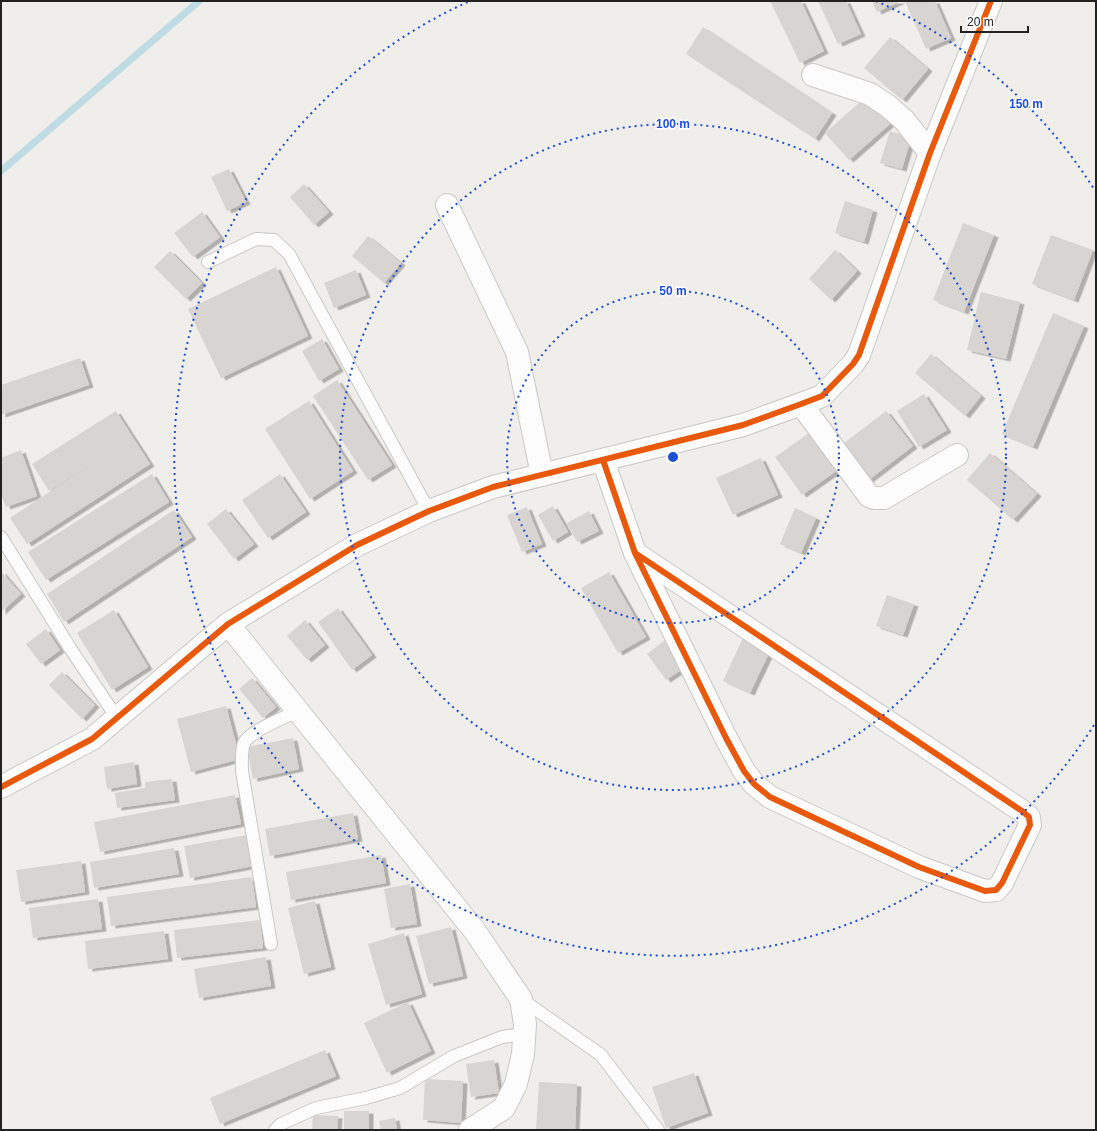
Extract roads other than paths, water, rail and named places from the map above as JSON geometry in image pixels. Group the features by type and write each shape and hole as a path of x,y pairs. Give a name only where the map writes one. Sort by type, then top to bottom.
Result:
{"street":[{"path":"1,787 92,739 228,624 357,545 429,510 493,487 743,425 822,396 853,364 859,355 930,153 992,1"},
{"path":"813,75 870,94 888,106 904,120 930,153"},
{"path":"447,205 517,352 542,475"},
{"path":"802,404 870,496 874,498 884,498 957,455"},
{"path":"603,460 635,553 726,738 744,771 754,784 770,797 919,867 985,891 996,890 1002,883 1030,825 1029,817 635,553"},
{"path":"228,624 474,930 521,999 525,1024 523,1054 516,1084 504,1108 470,1130"}],"lane":[{"path":"208,262 256,239 274,240 289,254 429,510"},
{"path":"1,537 70,648 117,718"},
{"path":"271,944 242,771 242,755 244,743 252,733 298,711"},
{"path":"521,999 601,1055 658,1130"},
{"path":"275,1130 281,1124 316,1108 366,1098 400,1088 454,1056 502,1037 524,1034"}],"waterway":[{"path":"1,171 199,1"}]}
